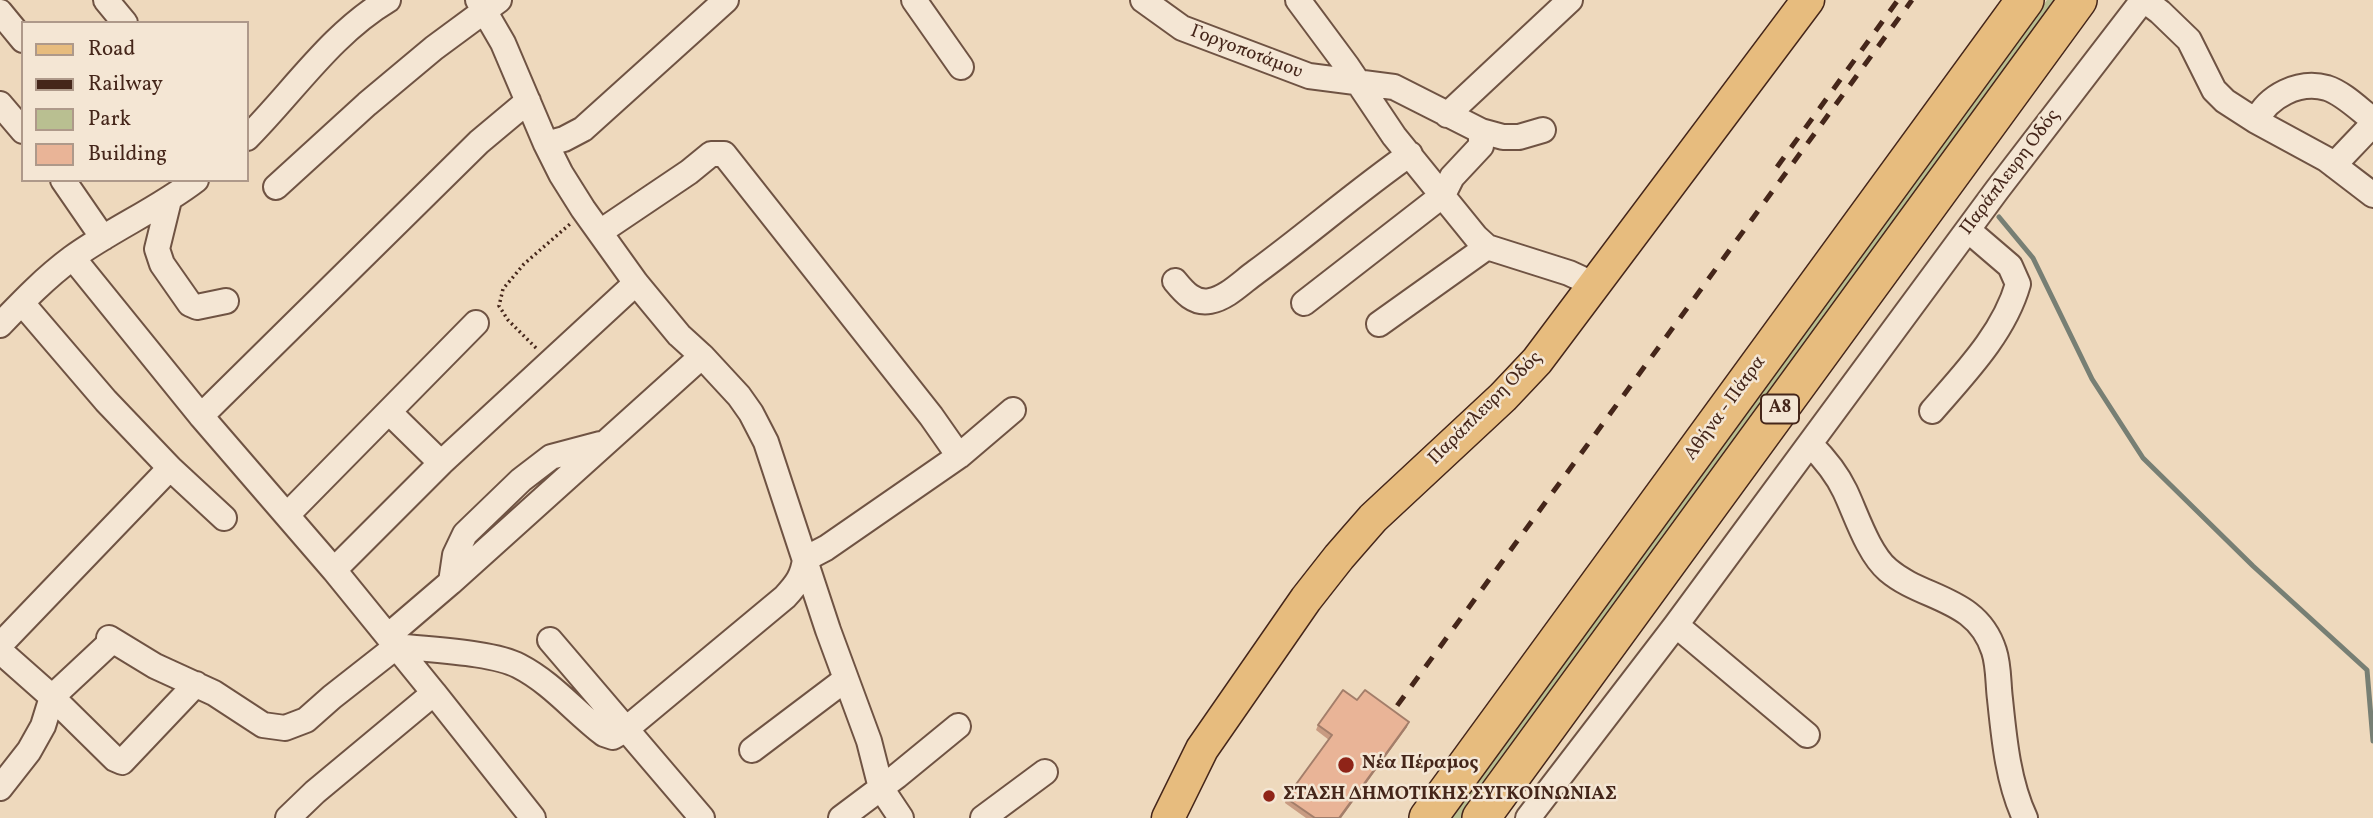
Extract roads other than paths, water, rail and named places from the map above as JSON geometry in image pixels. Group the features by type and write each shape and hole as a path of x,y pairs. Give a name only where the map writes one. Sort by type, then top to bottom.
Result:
{"highway":[{"name":"Αθήνα - Πάτρα","path":"1428,818 2025,0"},
{"name":"Α8","path":"1481,818 2078,0"}],"main road":[{"name":"Παράπλευρη Οδός","path":"1168,818 1202,749 1306,599 1373,518 1503,397 1537,361 1808,0"}],"street":[{"path":"106,0 123,21"},
{"path":"248,137 343,36 388,0"},
{"path":"546,144 564,139 591,122 726,0"},
{"path":"914,0 961,67"},
{"name":"Γοργοποτάμου","path":"1143,0 1182,28 1309,76 1394,87 1481,131 1503,137 1519,137 1543,130"},
{"path":"1298,0 1394,136 1476,237 1487,247 1569,273 1595,285"},
{"path":"1447,115 1570,0"},
{"path":"2155,3 2189,40 2214,90 2225,101 2334,165 2373,195"},
{"name":"Παράπλευρη Οδός","path":"1541,813 1675,625 1969,230 2155,3"},
{"path":"276,187 367,104 487,4 546,144 583,209 679,335 739,396 766,442 869,741 881,788 901,818"},
{"path":"0,12 21,38"},
{"path":"2256,121 2261,109 2285,91 2300,87 2327,88 2373,122 2334,165"},
{"path":"201,415 479,142 528,101"},
{"path":"0,104 21,129"},
{"path":"1304,303 1443,195 1452,177 1481,146 1481,131"},
{"path":"1175,281 1185,293 1201,302 1222,297 1410,153"},
{"path":"600,232 711,154 723,154 960,456"},
{"path":"65,182 113,232 142,236 157,249 162,264 190,304 197,307 226,301"},
{"path":"0,325 73,258 169,200 191,182"},
{"path":"157,249 169,200"},
{"path":"1932,411 1974,362 1995,332 2018,284 2010,266 1969,230"},
{"path":"1379,324 1487,247"},
{"path":"73,258 201,415 334,570 533,818"},
{"path":"334,570 441,463 636,282"},
{"path":"22,303 106,401 170,468 225,518"},
{"path":"287,515 476,323"},
{"path":"0,788 29,751 43,726 52,697 110,640 155,666 214,693 263,725 285,728 306,720 451,582 702,356"},
{"path":"805,559 960,456 1013,410"},
{"path":"389,412 441,463"},
{"path":"1811,444 1835,472 1884,567 1898,578 1952,602 1973,617 1986,634 1994,652 2012,779 2025,818"},
{"path":"0,645 170,468"},
{"path":"392,641 493,658 518,665 554,689 604,734 613,737 625,730 785,597 798,583 805,559"},
{"path":"1675,625 1807,735"},
{"path":"550,640 702,818"},
{"path":"0,651 115,759 122,762 196,684"},
{"path":"752,751 846,679"},
{"path":"288,818 315,792 434,693"},
{"path":"841,818 958,726"},
{"path":"983,818 1045,772"}],"waterway":[{"path":"1999,217 2033,258 2092,379 2143,458 2253,566 2367,670 2373,741"}],"railway":[{"path":"1777,167 1898,0"},
{"path":"1383,725 1912,0"}],"place":[{"name":"Νέα Πέραμος","path":"1346,765"},
{"name":"ΣΤΑΣΗ ΔΗΜΟΤΙΚΗΣ ΣΥΓΚΟΙΝΩΝΙΑΣ","path":"1269,796"}]}
